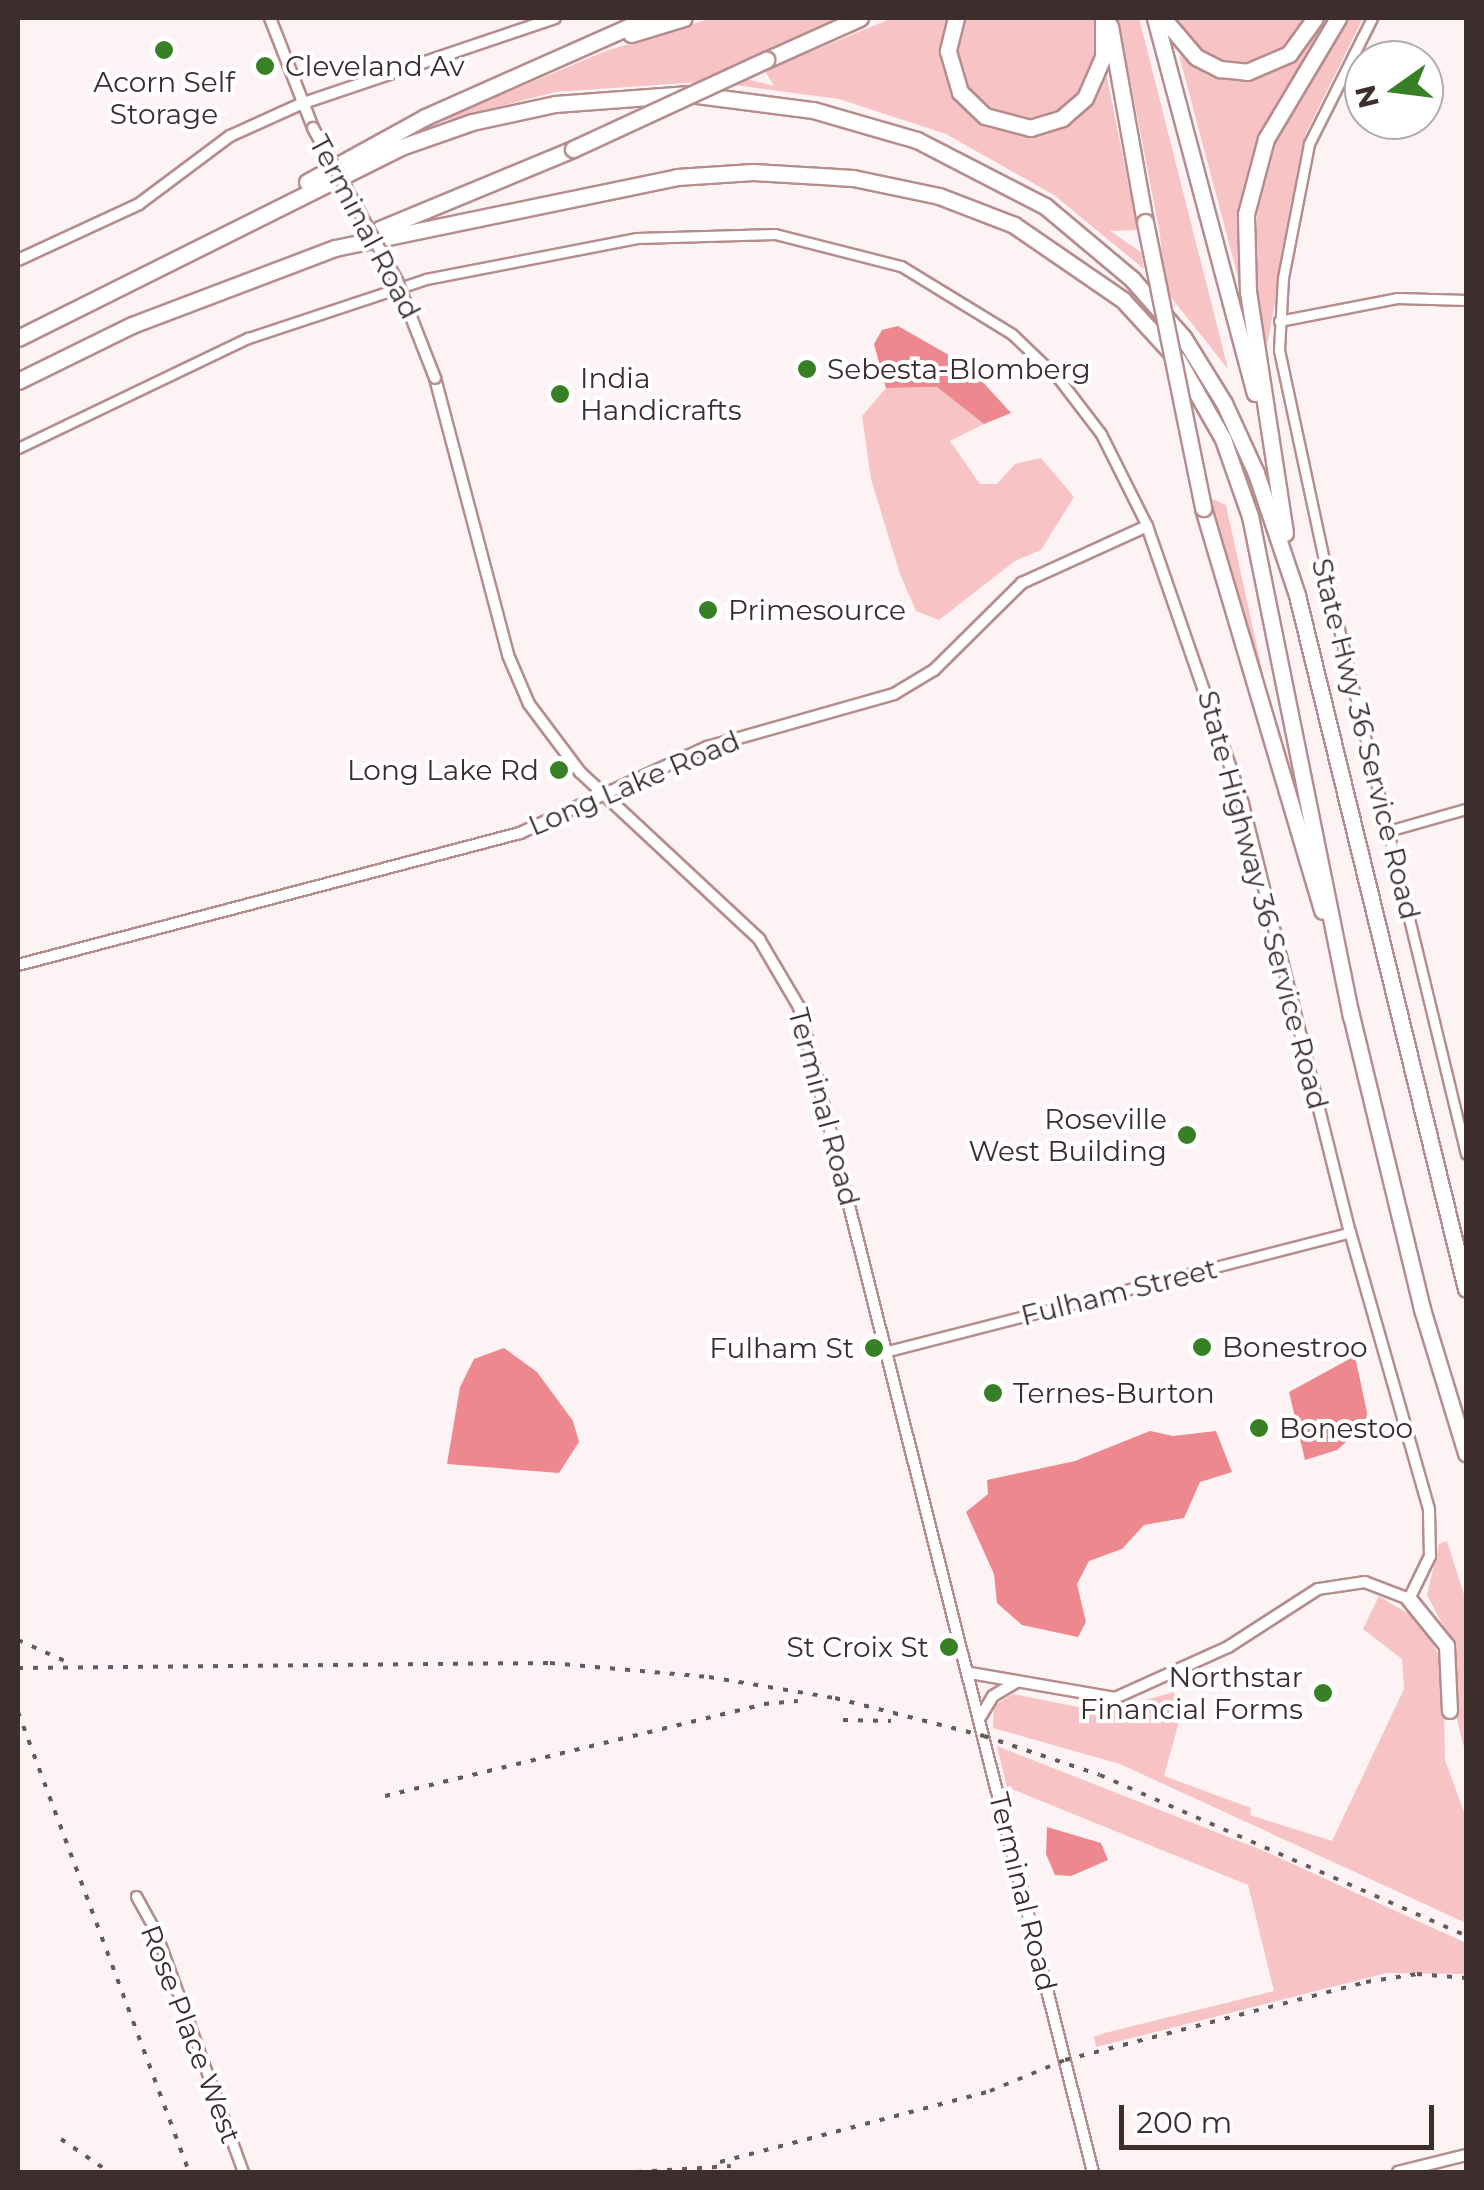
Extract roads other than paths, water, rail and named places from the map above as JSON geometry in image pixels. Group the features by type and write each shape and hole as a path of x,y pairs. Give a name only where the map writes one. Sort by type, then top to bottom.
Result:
{"highway":[{"path":"160,265 425,116 648,18"},
{"path":"542,66 684,18"},
{"path":"18,381 132,325 334,248 572,148 860,18"},
{"path":"956,18 948,52 960,92 985,116 1030,128 1062,118 1085,98 1103,57 1106,18"},
{"path":"1106,18 1203,508 1352,1017"},
{"path":"1155,18 1275,474"},
{"path":"1163,18 1196,57 1220,69 1247,72 1289,54 1315,18"},
{"path":"1338,18 1266,140 1246,214 1248,292 1297,594 1466,1289"},
{"path":"18,338 401,147 513,111 689,94 848,118 916,140 1014,187 1074,227 1132,278 1183,338 1224,403 1297,594"},
{"path":"334,248 676,177 786,172 886,183 956,201 1042,240 1100,280 1178,360 1235,468 1292,714 1352,1017 1422,1309 1466,1453"},
{"path":"1453,1228 1466,1271"},
{"path":"1409,1598 1447,1646 1450,1711"}],"street":[{"name":"Terminal Road","path":"270,18 301,104 397,281 435,378 517,680 560,751 738,917 788,984 810,1038 1092,2172"},
{"path":"18,260 139,204 230,136 301,104 555,18"},
{"name":"State Hwy 36 Service Road","path":"1372,18 1308,144 1279,320 1284,390 1466,1154"},
{"name":"State Highway 36 Service Road","path":"18,448 248,338 426,278 637,238 775,234 900,266 1012,334 1059,379 1101,434 1147,526 1243,804 1350,1232 1432,1524 1430,1556 1409,1598"},
{"path":"1279,320 1396,298 1466,300"},
{"name":"Long Lake Road","path":"18,965 520,833 609,797 707,748 914,684 1022,584 1147,526"},
{"path":"1388,831 1466,809"},
{"name":"Fulham Street","path":"888,1352 1350,1232"},
{"path":"970,1673 1115,1698 1189,1668 1318,1590 1365,1582 1409,1598"},
{"path":"981,1717 993,1696 1016,1682"},
{"name":"Rose Place West","path":"136,1896 155,1930 243,2172"},
{"path":"1398,2172 1466,2155"}],"railway":[{"path":"18,1640 65,1661"},
{"path":"18,1668 550,1663 709,1677 835,1698 984,1736 1100,1775 1466,1936"},
{"path":"385,1796 764,1704 798,1701"},
{"path":"18,1712 189,2172"},
{"path":"843,1720 891,1721"},
{"path":"720,2162 990,2091 1065,2060 1366,1982 1417,1974 1466,1978"},
{"path":"61,2139 109,2172"},
{"path":"637,2172 731,2166"}],"place":[{"name":"Acorn Self Storage","path":"164,50"},
{"name":"Cleveland Av","path":"265,66"},
{"name":"Sebesta-Blomberg","path":"807,369"},
{"name":"India Handicrafts","path":"560,394"},
{"name":"Primesource","path":"708,610"},
{"name":"Long Lake Rd","path":"559,770"},
{"name":"Roseville West Building","path":"1187,1135"},
{"name":"Bonestroo","path":"1202,1347"},
{"name":"Fulham St","path":"874,1348"},
{"name":"Ternes-Burton","path":"993,1393"},
{"name":"Bonestoo","path":"1259,1428"},
{"name":"St Croix St","path":"949,1647"},
{"name":"Northstar Financial Forms","path":"1323,1693"}]}
